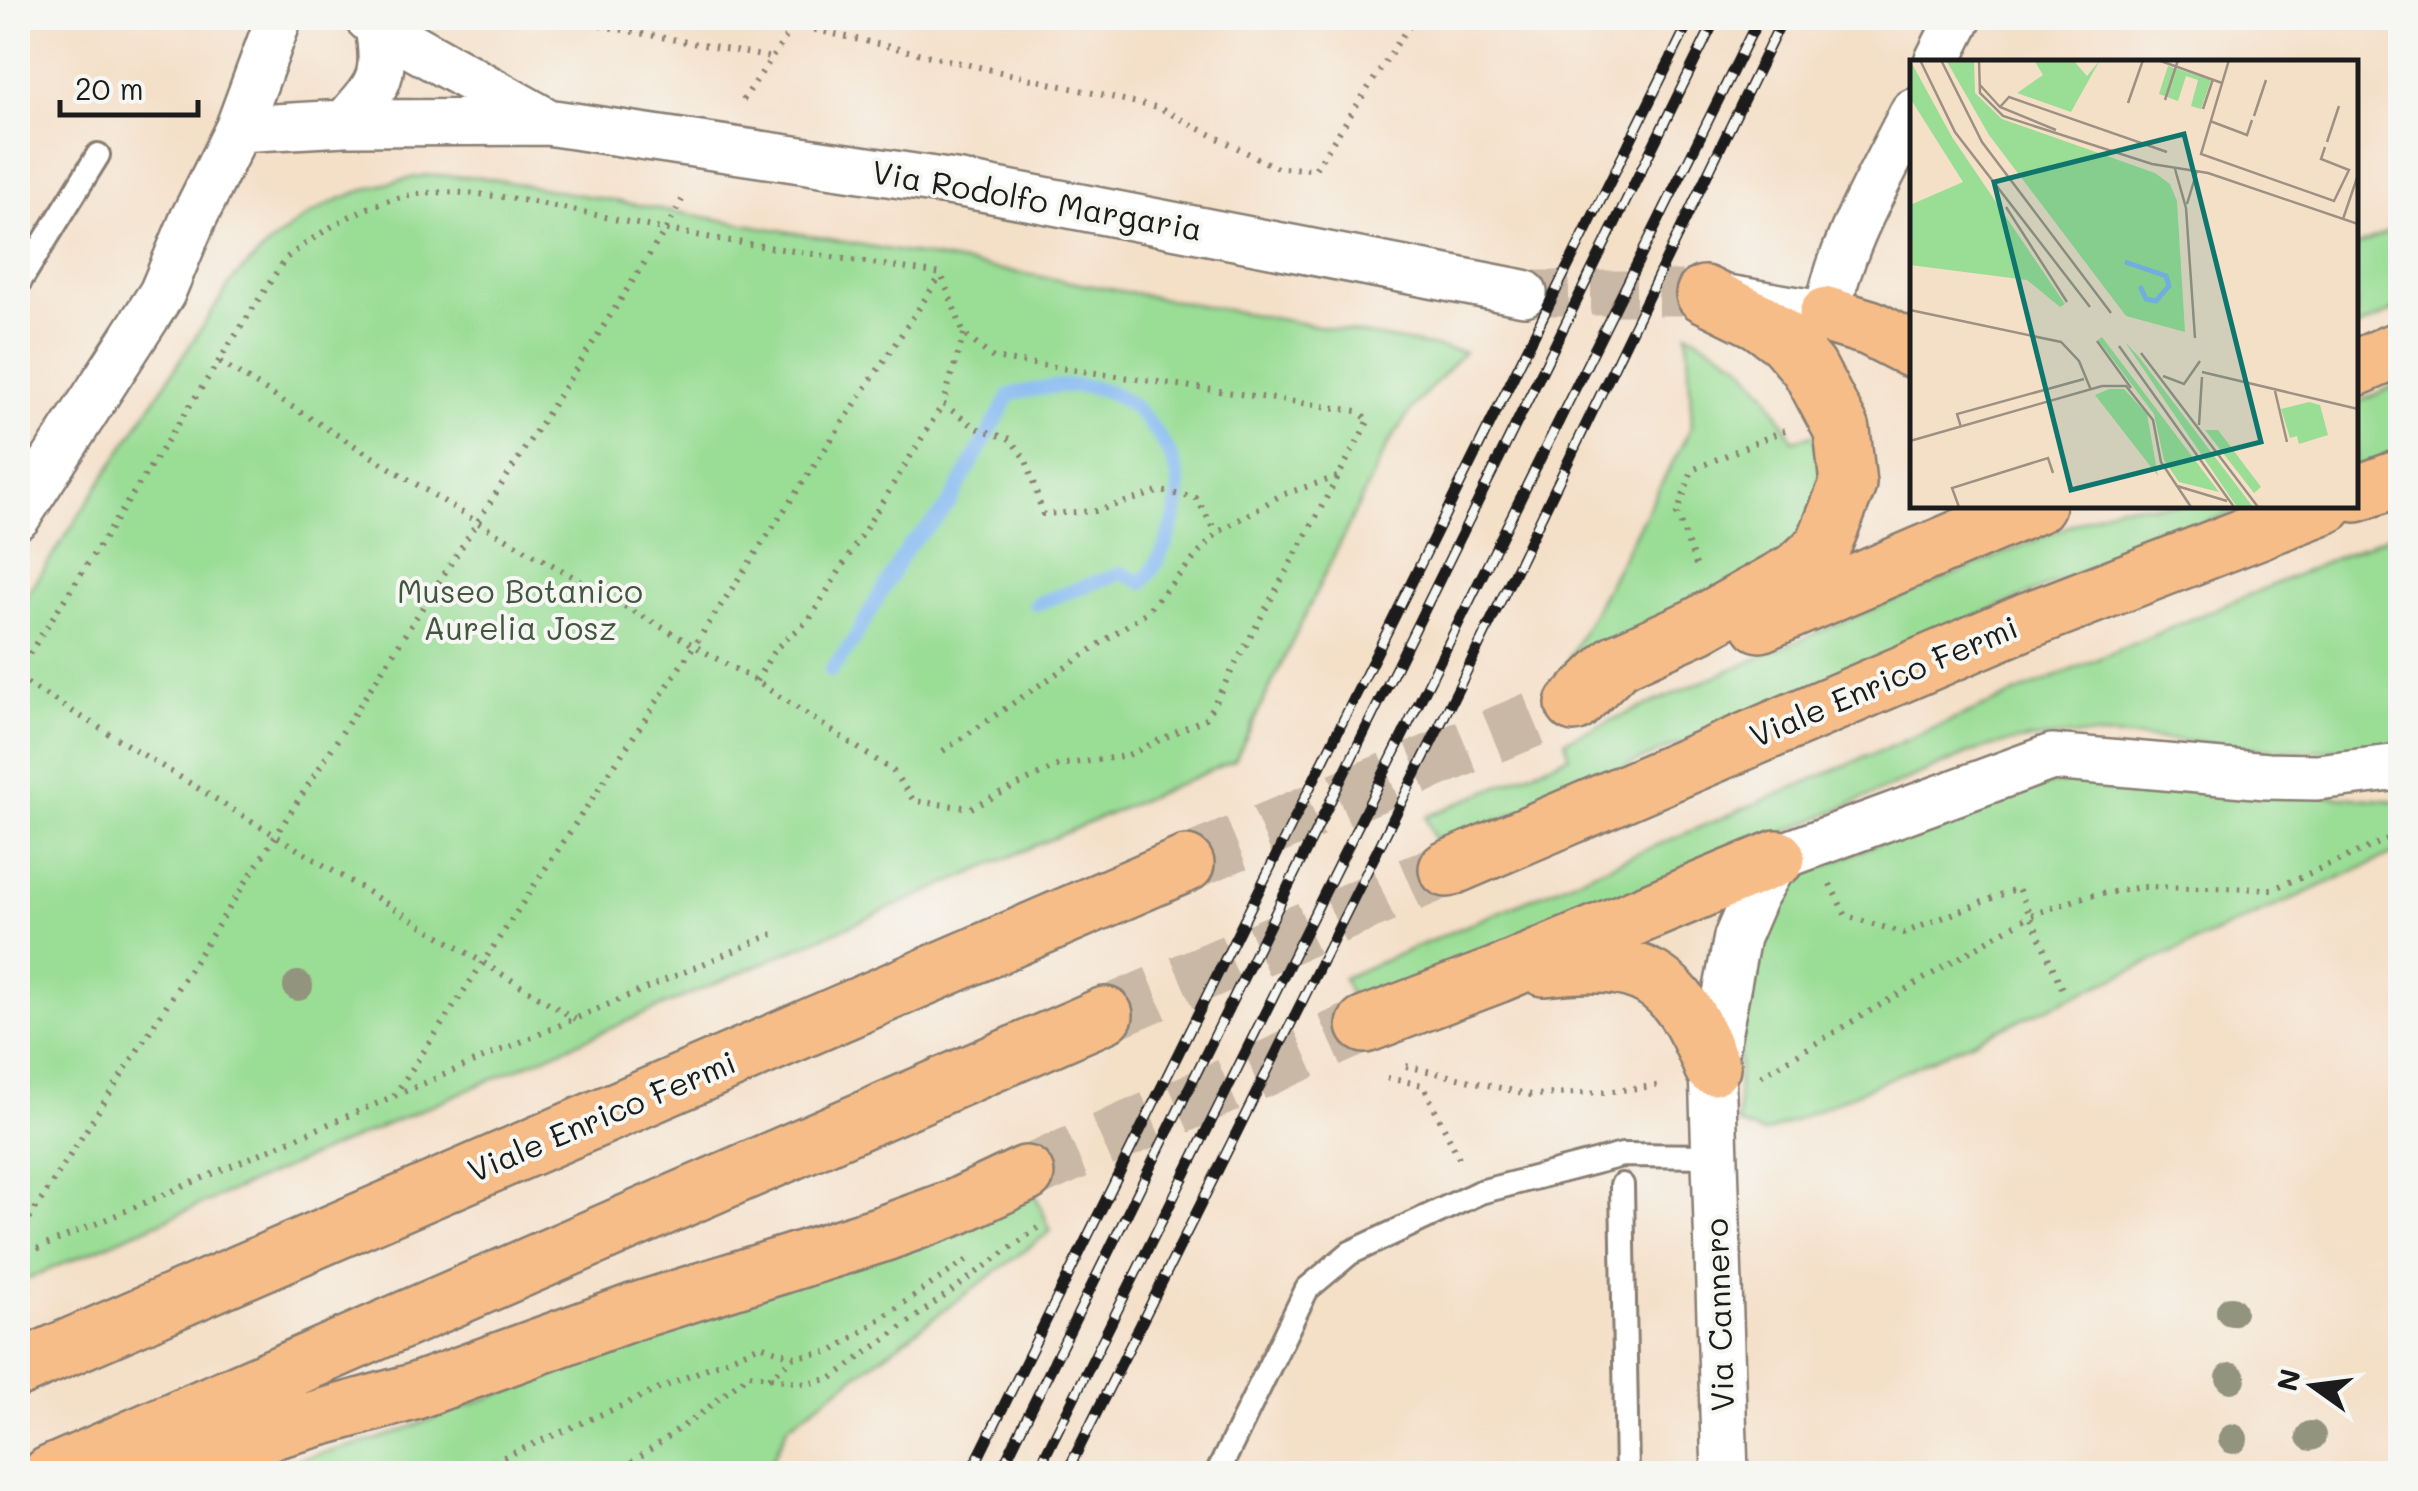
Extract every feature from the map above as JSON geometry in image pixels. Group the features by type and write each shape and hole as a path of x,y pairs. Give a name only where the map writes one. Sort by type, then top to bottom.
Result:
{"main road":[{"path":"1693,294 1759,321 1785,340 1809,368 1842,430 1848,484 1823,546 1800,569 1697,626 1617,662 1554,712 2030,508"},
{"path":"1827,314 1870,328 1910,348"},
{"path":"2358,367 2400,349"},
{"path":"2358,493 2400,478"},
{"name":"Viale Enrico Fermi","path":"1446,869 2026,621 2318,508"},
{"name":"Viale Enrico Fermi","path":"18,1368 1186,864"},
{"path":"1365,1025 1497,974 1802,867"},
{"path":"1497,974 1575,964 1617,964 1644,975 1672,992 1696,1025 1713,1076"},
{"path":"50,1474 1105,1015"},
{"path":"138,1474 242,1439 413,1392 632,1312 956,1207 1035,1198"}],"street":[{"path":"20,507 162,292 193,218 238,129 279,18"},
{"path":"1938,60 1959,18"},
{"name":"Via Rodolfo Margaria","path":"345,123 377,86 383,60 373,22"},
{"name":"Via Rodolfo Margaria","path":"373,22 548,122"},
{"path":"1693,294 1827,314 1833,282 1847,248 1910,118"},
{"name":"Via Rodolfo Margaria","path":"238,129 345,123 548,122 961,184 1524,293"},
{"path":"1713,1076 1737,937 1755,895 1802,867 2052,757 2267,776 2317,776 2400,767"},
{"name":"Via Cannero","path":"1713,1076 1725,1474"}],"lane":[{"path":"18,284 98,155"},
{"path":"1217,1474 1307,1289 1350,1253 1480,1192 1622,1155 1715,1156"},
{"path":"1622,1185 1627,1474"}],"path":[{"path":"559,18 772,58"},
{"path":"743,100 797,21 1159,108 1277,168 1315,169 1414,18"},
{"path":"574,1019 18,674 285,259 326,228 366,208 408,195 488,195 942,274"},
{"path":"18,1236 682,200"},
{"path":"220,362 478,522 756,680 893,771 914,801 971,808 1059,765 1126,756 1206,718 1369,420 1357,412 993,358 964,334 942,274"},
{"path":"394,1096 942,274"},
{"path":"756,680 775,649 809,620 943,404 964,334"},
{"path":"943,404 976,428 1010,439 1026,460 1043,514 1096,510 1161,490 1196,498 1217,533"},
{"path":"1696,565 1676,514 1692,470 1788,428"},
{"path":"944,751 1145,613 1217,533 1280,495 1338,476"},
{"path":"1399,1066 1416,1066 1531,1094 1604,1092 1713,1076 2031,914 2084,897 2142,887 2272,888 2400,834"},
{"path":"1802,867 1846,916 1904,933 2018,888 2064,994"},
{"path":"18,1257 773,934"},
{"path":"1388,1078 1423,1085 1462,1164"},
{"path":"615,1474 749,1374 807,1384 832,1378 1035,1198"},
{"path":"766,1379 795,1358 833,1351 975,1254"},
{"path":"466,1474 760,1345 795,1358"}],"green space":[{"name":"Museo Botanico Aurelia Josz","path":"427,175 480,177 1464,352 1414,406 1387,446 1235,760 18,1283 18,609 232,281 277,239 319,209 367,189"},
{"path":"2400,227 2400,308 2358,327 2358,245"},
{"path":"1687,332 1741,363 1767,394 1793,440 1817,434 1823,454 1815,508 1789,553 1752,580 1568,660 1692,426"},
{"path":"2400,383 2400,452 2358,468 2358,402"},
{"path":"2111,508 2247,508 2149,543 1437,847 1426,817 1569,756 1565,740"},
{"path":"2400,531 2400,743 2347,750 2293,750 2131,737 2024,740 1972,752 1360,1015 1343,978"},
{"path":"2081,780 2400,801 2400,851 1764,1134 1738,1124 1741,1016 1749,962 1767,911 1791,880 2001,791"},
{"path":"1034,1192 1051,1231 788,1426 766,1473 240,1474 379,1439"}],"waterway":[{"path":"831,671 850,646 908,546 950,502 1010,395 1063,386 1103,390 1136,410 1170,454 1179,496 1172,528 1143,583 1121,573 1036,604"}],"tunnel":[{"path":"1524,293 1682,293"},
{"path":"1186,864 1534,719"},
{"path":"1105,1015 1447,869"},
{"path":"1026,1174 1365,1025"}],"railway":[{"path":"970,1474 1691,18"},
{"path":"999,1474 1716,18"},
{"path":"1036,1474 1759,18"},
{"path":"1066,1474 1459,687 1783,18"}]}
